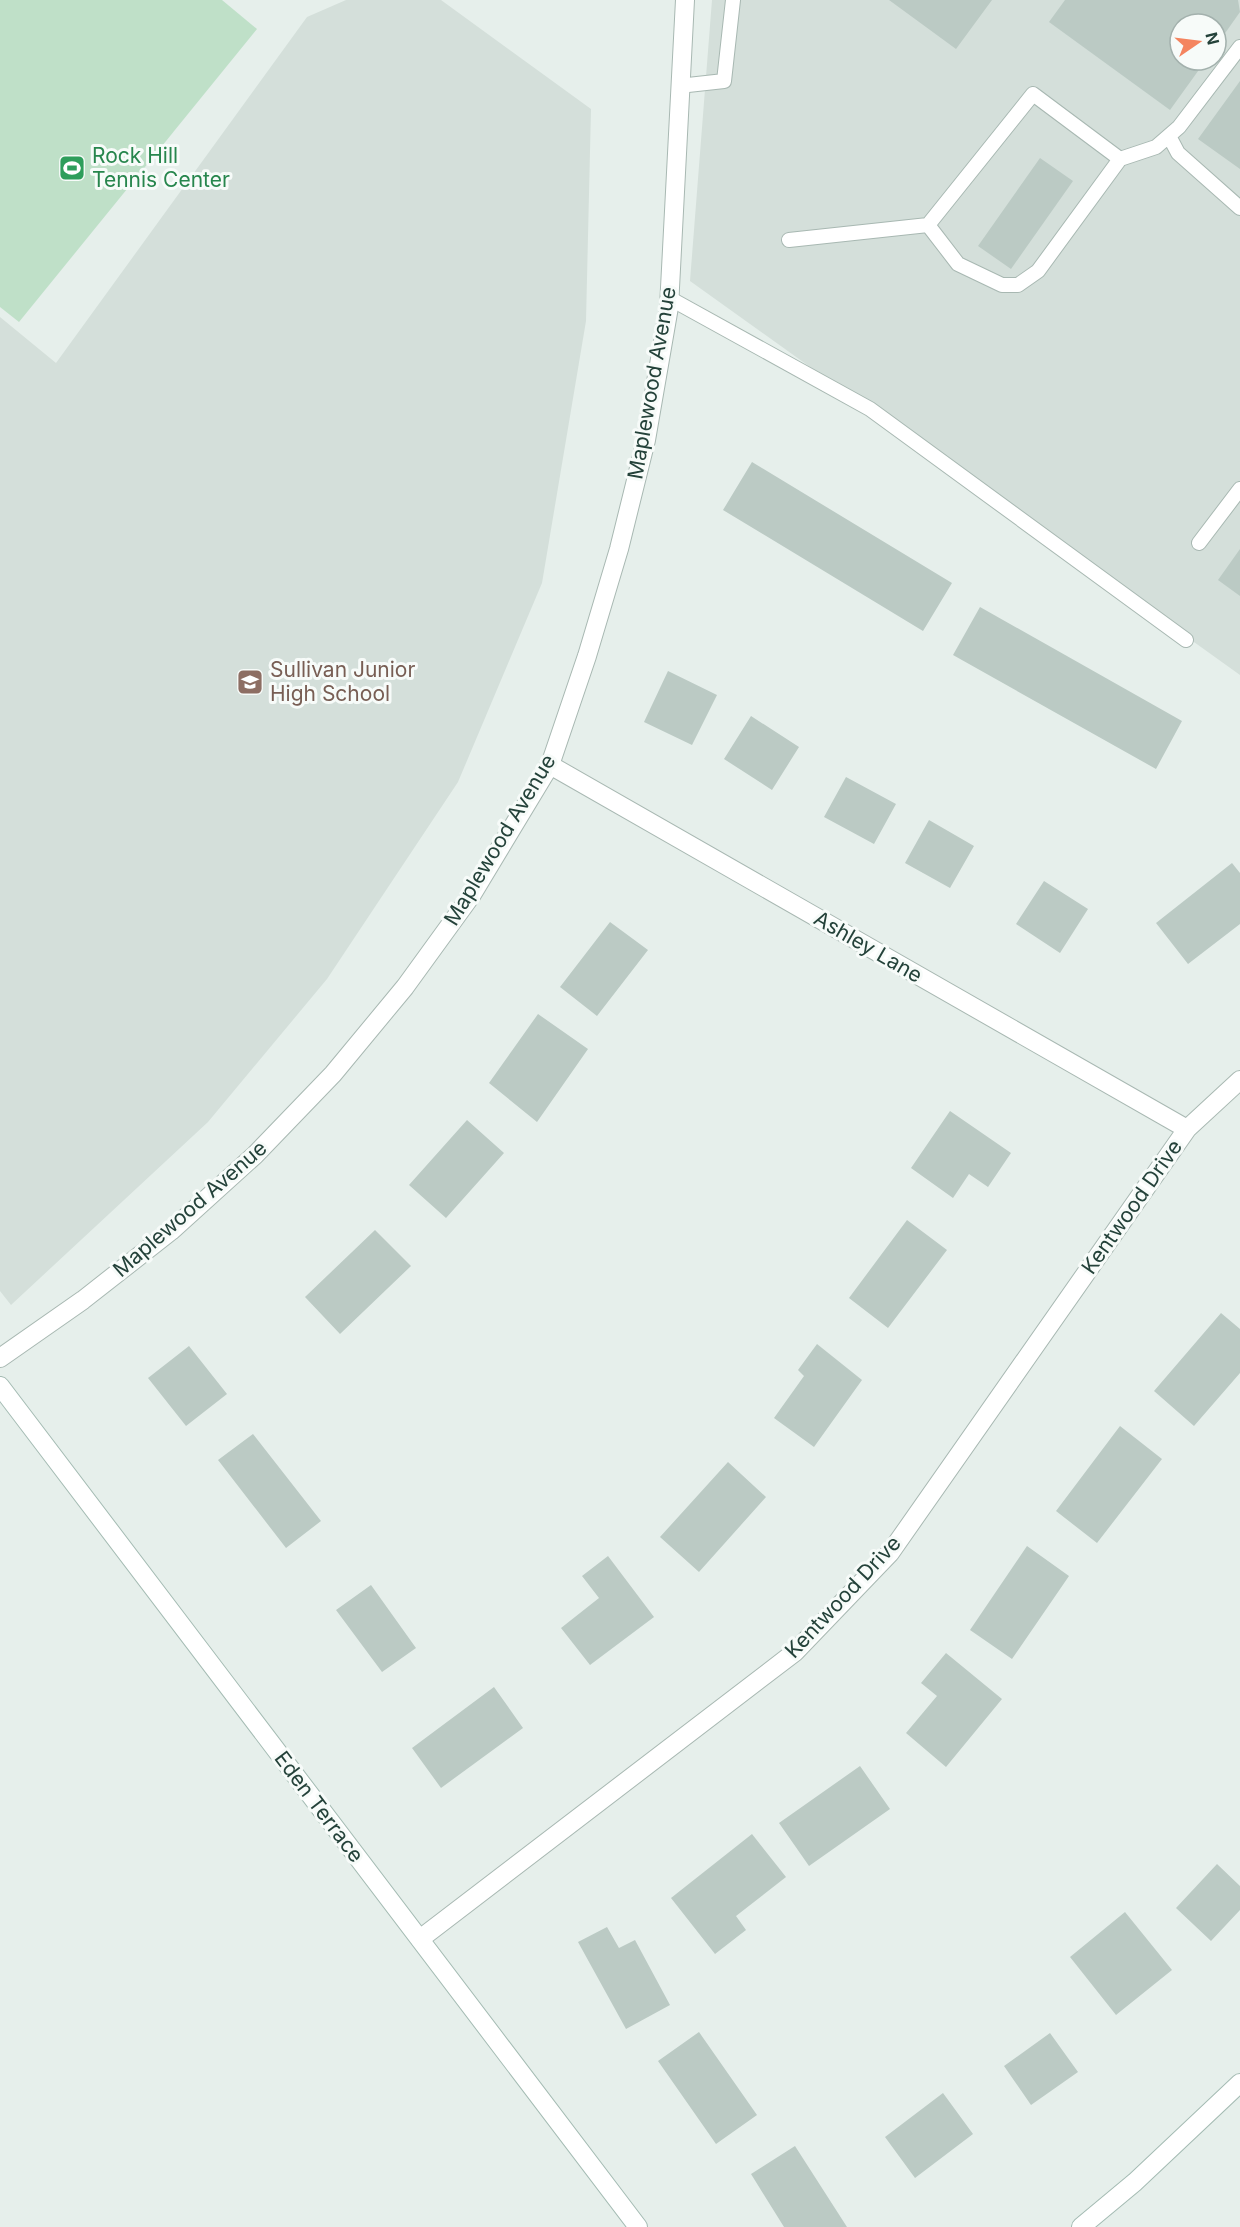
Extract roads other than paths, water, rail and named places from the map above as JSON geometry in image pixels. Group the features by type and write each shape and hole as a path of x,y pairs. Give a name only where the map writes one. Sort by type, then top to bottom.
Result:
{"street":[{"name":"Maplewood Avenue","path":"0,1358 83,1300 171,1231 255,1155 333,1074 405,987 471,896 550,765 587,656 619,549 646,440 669,298 685,0"},
{"name":"Ashley Lane","path":"550,765 1187,1129"},
{"name":"Kentwood Drive","path":"420,1939 795,1652 890,1553 1187,1129 1240,1080"},
{"name":"Eden Terrace","path":"0,1386 638,2227"},
{"path":"1081,2227 1135,2182 1240,2084"}],"lane":[{"path":"679,86 724,81 733,0"},
{"path":"928,225 958,264 1002,285 1018,285 1038,271 1120,159 1156,147 1179,127 1240,47"},
{"path":"789,240 928,225 1033,94 1120,159"},
{"path":"1169,136 1178,153 1240,208"},
{"path":"669,298 870,409 1186,640"},
{"path":"1199,543 1240,489"}],"place":[{"name":"Rock Hill Tennis Center","path":"72,168"},
{"name":"Sullivan Junior High School","path":"250,682"}]}
